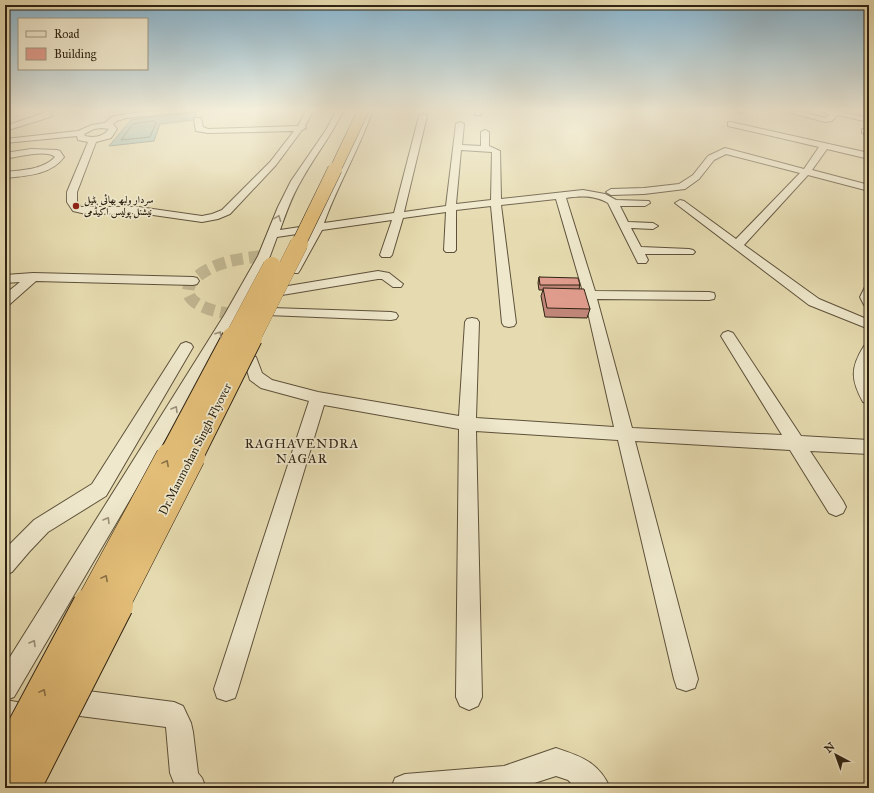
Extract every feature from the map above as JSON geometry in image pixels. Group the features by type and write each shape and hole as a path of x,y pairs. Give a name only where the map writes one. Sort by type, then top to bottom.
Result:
{"highway":[{"name":"Dr.Manmohan Singh Flyover","path":"5,764 335,146"},
{"name":"Dr.Manmohan Singh Flyover","path":"23,788 285,272 346,146"}],"street":[{"path":"91,146 72,192 72,202 77,209 86,211 139,210 202,219 214,217 226,212 287,146"},
{"path":"5,688 232,314 264,256 283,207 296,180 319,146"},
{"path":"38,788 251,360 282,291 317,229 326,204 354,146"},
{"path":"386,255 398,216 415,146"},
{"path":"737,245 806,172 824,146"},
{"path":"829,146 869,156"},
{"path":"450,250 451,208 458,147 485,148 496,151 496,204 509,323"},
{"path":"5,156 48,151 57,153 60,156 56,162 47,166 5,175"},
{"path":"611,192 644,191 682,187 696,177 711,158 725,151 869,188"},
{"path":"272,234 317,229 451,208 583,193 606,197 613,203 640,255 689,252"},
{"path":"560,195 590,296 686,679"},
{"path":"613,203 645,203"},
{"path":"680,203 814,302 869,325"},
{"path":"625,225 653,226"},
{"path":"282,291 378,275 385,276 397,284"},
{"path":"5,279 33,277 193,281"},
{"path":"5,301 33,277"},
{"path":"869,290 866,297 869,302"},
{"path":"590,296 709,296"},
{"path":"272,312 391,316"},
{"path":"469,697 467,424 472,322"},
{"path":"728,336 836,507"},
{"path":"5,565 23,543 42,526 85,501 99,490 186,347"},
{"path":"869,349 860,368 860,379 869,398"},
{"path":"204,358 251,360"},
{"path":"251,360 255,376 267,384 318,398 467,424 869,447"},
{"path":"226,689 318,398"},
{"path":"93,544 157,549"},
{"path":"5,713 174,715 179,722 183,768 188,785 192,788"},
{"path":"405,788 504,780 556,762 577,769 596,788"}],"building":[{"path":"539,277 578,278 580,285 540,285"},
{"path":"543,288 584,289 590,309 547,308"}],"tunnel":[{"path":"232,314 203,307 195,302 190,296 188,290 192,282 202,273 224,263 264,256"}],"place":[{"name":"سردار ولبھ بھائی پٹیل نیشنل پولیس اکیڈمی","path":"76,206"}],"district":[{"name":"RAGHAVENDRA NAGAR","path":"302,452"}]}
